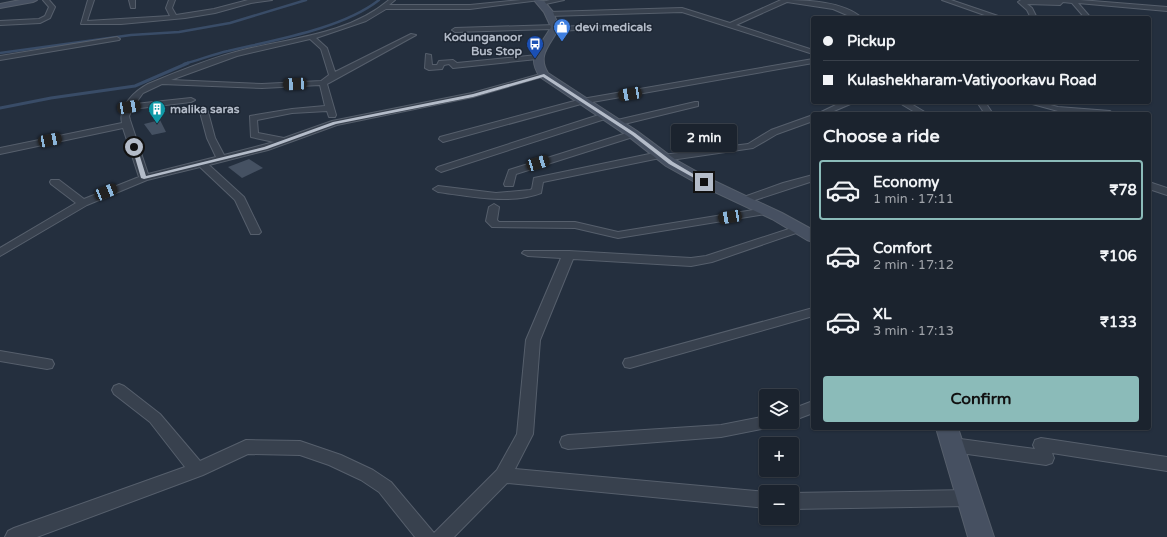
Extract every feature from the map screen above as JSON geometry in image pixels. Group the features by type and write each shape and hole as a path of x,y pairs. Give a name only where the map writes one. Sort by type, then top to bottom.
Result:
{"street":[{"path":"0,6 33,0"},
{"path":"0,23 40,21 48,17 52,7 46,0"},
{"path":"91,0 83,23 121,22 174,17 215,11 251,2 269,0"},
{"path":"172,0 173,2 169,8 174,17"},
{"path":"231,0 251,2"},
{"path":"144,178 139,158 126,125 125,116 138,92 218,59 311,37 346,27 386,7 392,0"},
{"path":"437,8 439,0"},
{"path":"386,7 437,8 492,6 561,0"},
{"path":"730,25 786,0 834,7 855,16"},
{"path":"945,0 995,16"},
{"path":"1019,1 1060,3 1060,0 1167,9"},
{"path":"539,1 549,14 555,28"},
{"path":"1019,1 1030,9 1033,16"},
{"path":"1074,2 1086,16"},
{"path":"549,14 682,10 811,51"},
{"path":"455,30 598,27"},
{"path":"555,28 537,57 538,68 544,75 633,134 662,156 704,182 745,200 811,236"},
{"path":"160,82 262,86 323,83 333,76 413,35"},
{"path":"311,37 324,48 333,76"},
{"path":"0,58 117,39"},
{"path":"428,55 429,68 438,67 442,63 446,62 453,62 453,66 537,57"},
{"path":"443,139 583,102 811,61"},
{"path":"0,253 83,203 144,178 204,164 286,141 335,123 473,95 544,75"},
{"path":"323,83 328,108 335,123"},
{"path":"129,107 191,100"},
{"path":"441,169 611,119 695,104"},
{"path":"824,112 844,104"},
{"path":"906,104 920,112"},
{"path":"1038,104 1061,111 1077,112"},
{"path":"286,141 254,135 253,118 292,111 328,108"},
{"path":"204,112 211,138 220,159"},
{"path":"438,189 496,196 532,193 538,191 538,180 662,156 750,146 774,132 811,119"},
{"path":"0,151 126,125"},
{"path":"509,184 512,172 633,134"},
{"path":"204,164 240,199 255,232"},
{"path":"745,200 787,185 811,179"},
{"path":"56,182 83,203"},
{"path":"1151,186 1167,192"},
{"path":"494,207 490,218 496,225 575,225 618,236 766,211"},
{"path":"528,253 570,254 691,262 708,259 798,229"},
{"path":"442,537 503,475 525,434 533,340 570,254"},
{"path":"630,363 811,313"},
{"path":"0,356 47,364"},
{"path":"119,390 155,418 197,470"},
{"path":"799,412 811,408"},
{"path":"568,442 721,431 759,424"},
{"path":"981,537 950,437 1046,458 1040,445 1167,464"},
{"path":"14,537 197,470 246,447 300,448 336,460 367,475 385,488 428,537"},
{"path":"503,475 759,499"},
{"path":"799,501 969,498"}],"building":[{"path":"160,120 166,132 152,135 144,124"},
{"path":"249,159 263,168 242,178 228,167"}],"waterway":[{"path":"0,53 131,35 179,32 230,23 306,0"},
{"path":"184,64 223,52 286,38 327,26 346,19 379,0"},
{"path":"0,108 51,98 135,86 188,63"}],"place":[{"name":"devi medicals","path":"562,42"},
{"name":"Kodunganoor Bus Stop","path":"535,59"},
{"name":"malika saras","path":"157,124"}],"route":[{"path":"134,147 139,158 144,178 245,154 335,123 473,95 544,75 561,88 633,134 659,155 704,182"}]}
